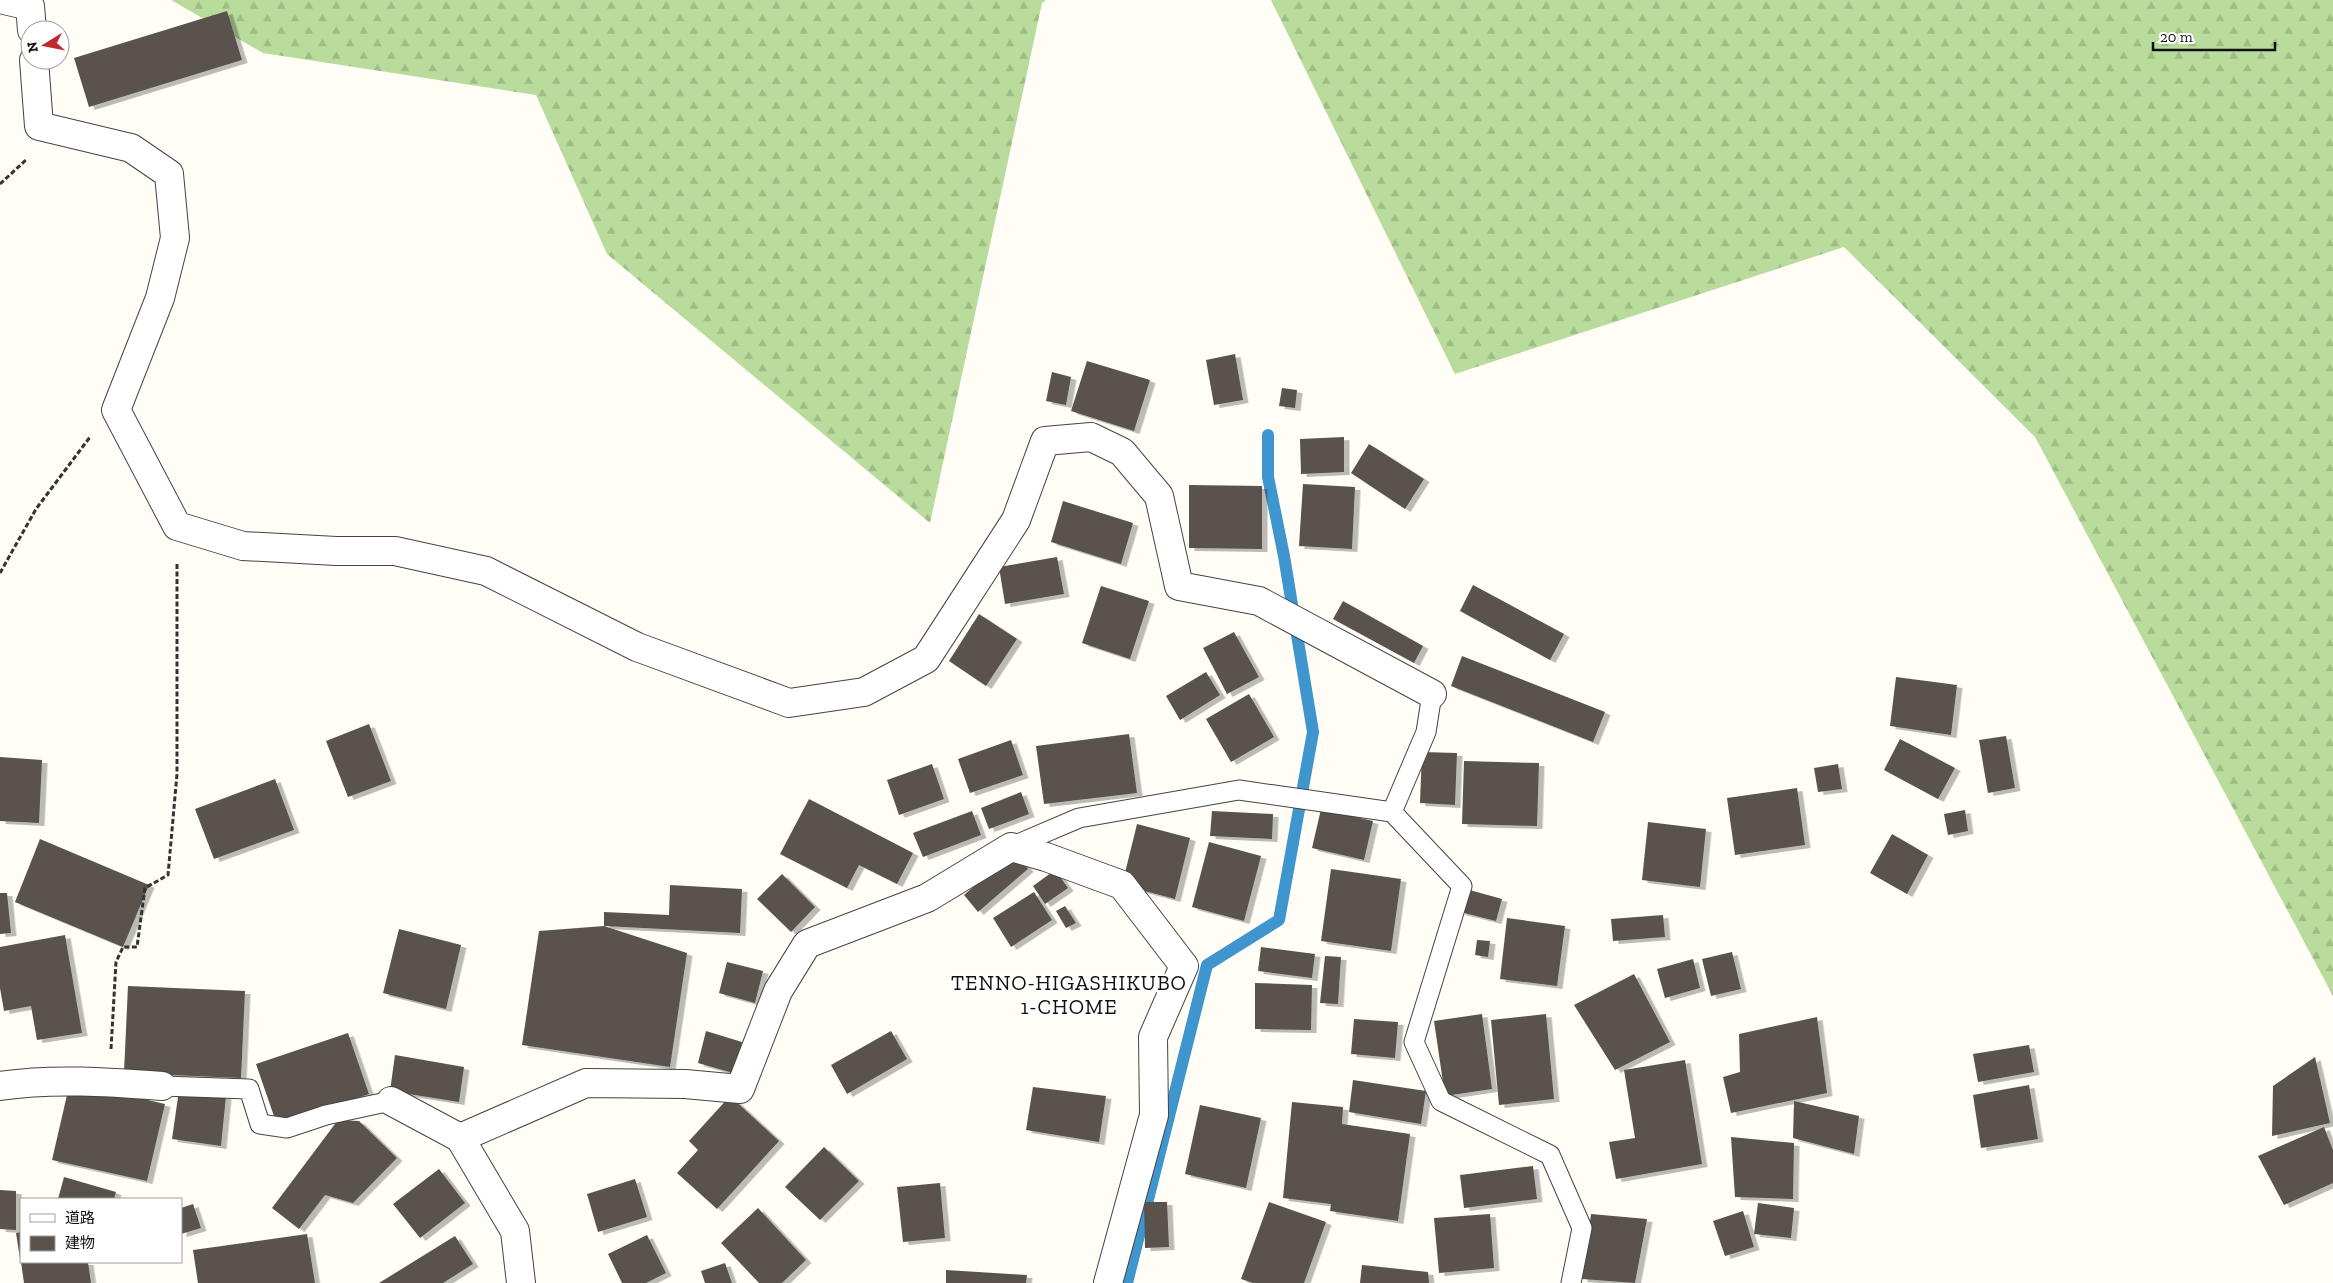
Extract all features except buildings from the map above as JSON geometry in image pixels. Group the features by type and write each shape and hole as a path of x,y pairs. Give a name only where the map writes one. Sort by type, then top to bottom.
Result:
{"street":[{"path":"4,0 30,6 31,20"},
{"path":"35,70 39,126 131,148 169,174 175,238 160,298 116,410 177,526 242,546 336,551 395,551 486,571 637,647 789,703 864,692 926,659 1016,520 1045,441 1091,437 1122,452 1159,496 1179,586 1259,601 1432,694"},
{"path":"460,1138 586,1084 685,1084 740,1089 778,991 806,944 927,898 1011,847 1046,857 1122,885 1184,966 1153,1037 1154,1115 1108,1283"},
{"path":"0,1086 27,1082 108,1082 162,1086"},
{"path":"392,1101 460,1138 515,1231 521,1283"}],"lane":[{"path":"1392,812 1426,732 1432,694"},
{"path":"1011,847 1079,818 1239,790 1392,812 1462,886 1414,1042 1441,1101 1550,1156 1582,1228 1571,1283"},
{"path":"162,1086 249,1089 260,1124 287,1128 326,1115 392,1101"}],"path":[{"path":"0,573 36,509 97,427 116,410"},
{"path":"108,1082 116,962 123,947 137,946 146,888 168,875 177,774 177,526"}],"green space":[{"path":"171,0 1046,0 1042,3 930,523 607,254 536,95 263,53"},
{"path":"1271,0 2333,0 2333,996 2035,437 1844,247 1455,374"}],"waterway":[{"path":"1127,1283 1207,965 1279,920 1313,732 1284,556 1268,477 1268,435"}],"district":[{"name":"TENNO-HIGASHIKUBO 1-CHOME","path":"1069,995"}]}
